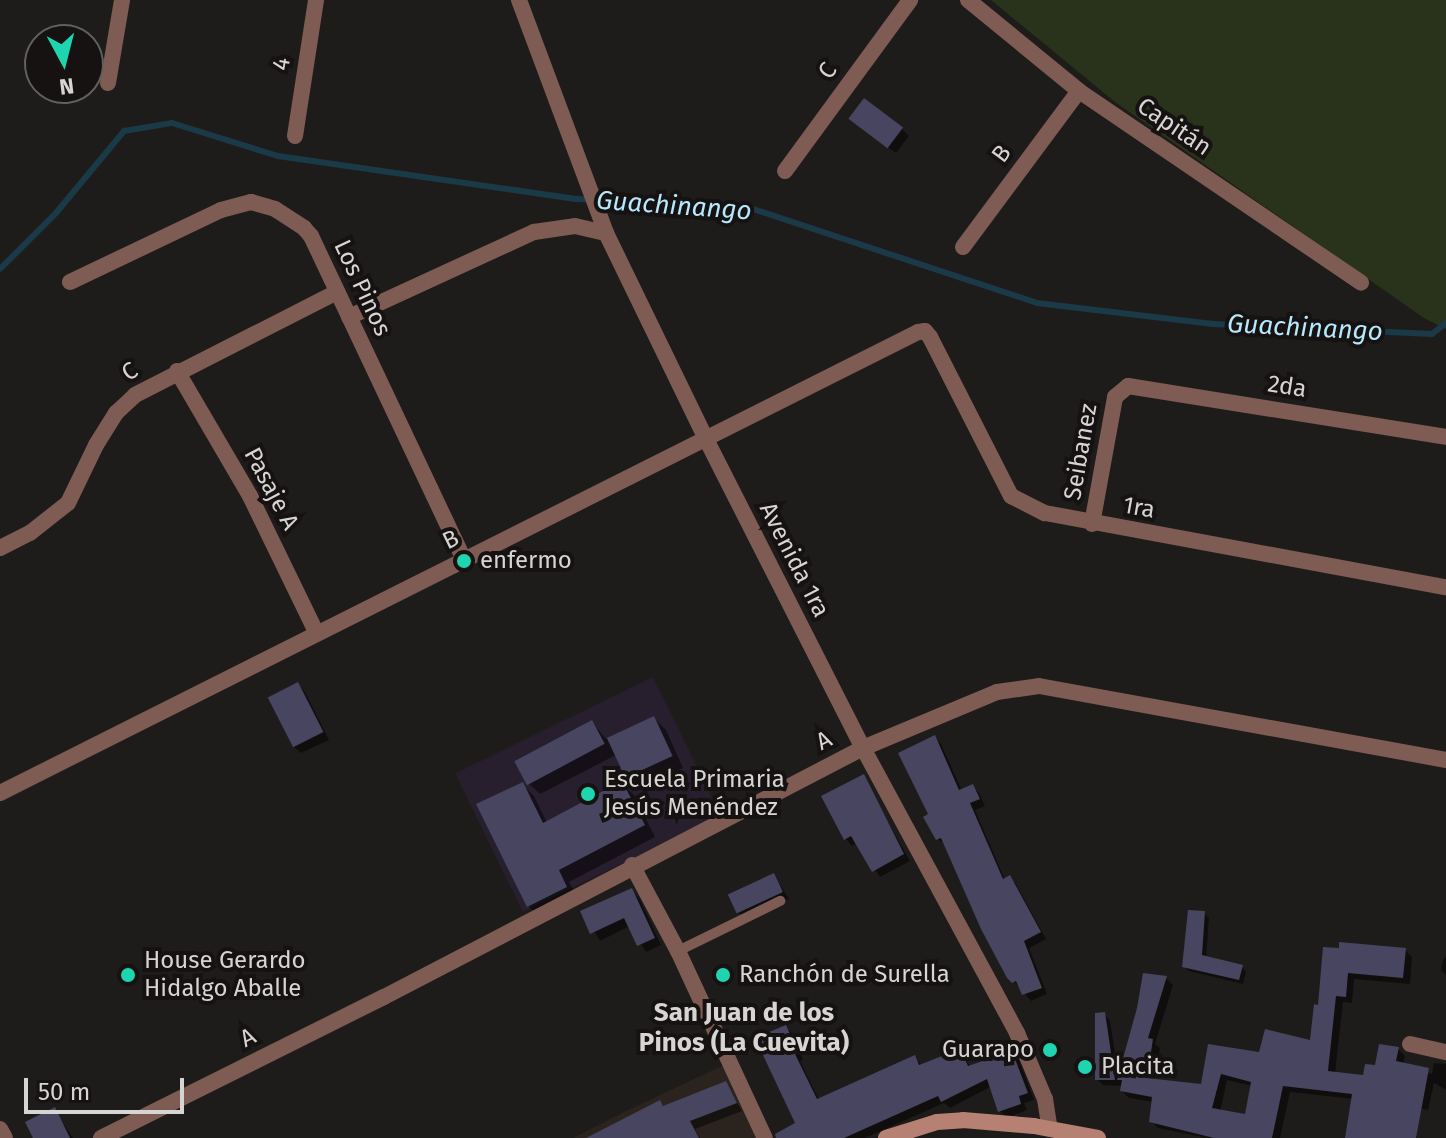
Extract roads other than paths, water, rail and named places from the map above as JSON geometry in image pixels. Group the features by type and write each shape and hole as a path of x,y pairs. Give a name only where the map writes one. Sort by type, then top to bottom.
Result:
{"main road":[{"path":"886,1138 950,1121 1098,1138"}],"street":[{"path":"108,83 122,0"},
{"name":"4","path":"295,136 316,0"},
{"name":"Avenida 1ra","path":"519,0 606,233 705,437 863,748 1017,1033 1045,1099 1040,1131"},
{"name":"C","path":"785,171 910,0"},
{"name":"Capitán","path":"968,0 1079,91 1361,283"},
{"name":"B","path":"963,247 1079,91"},
{"name":"Los Pinos","path":"70,282 221,210 251,202 275,209 304,228 311,236 464,560"},
{"path":"349,317 534,232 575,226 606,233"},
{"name":"C","path":"0,548 30,533 68,503 116,413 135,395 337,292"},
{"name":"B","path":"0,793 705,437 925,331"},
{"name":"1ra","path":"925,331 1011,496 1045,513 1446,587"},
{"name":"Pasaje A","path":"177,371 250,496 316,632"},
{"name":"2da","path":"1120,390 1128,386 1446,437"},
{"name":"Seibanez","path":"1092,524 1115,397 1120,390"},
{"name":"A","path":"101,1138 384,997 632,865 863,748 997,692 1039,686 1446,760"},
{"path":"632,865 678,951 765,1138"},
{"path":"1410,1044 1446,1052"},
{"path":"0,1129 5,1138"}],"lane":[{"path":"678,951 780,901"}],"waterway":[{"name":"Guachinango","path":"0,269 56,213 124,131 172,123 278,156 576,199 744,206 1037,303 1213,324 1432,334 1446,323"}],"place":[{"name":"enfermo","path":"464,561"},
{"name":"Escuela Primaria Jesús Menéndez","path":"588,794"},
{"name":"House Gerardo Hidalgo Aballe","path":"128,975"},
{"name":"Ranchón de Surella","path":"723,975"},
{"name":"Guarapo","path":"1050,1050"},
{"name":"Placita","path":"1085,1067"}],"district":[{"name":"San Juan de los Pinos (La Cuevita)","path":"744,1028"}]}
